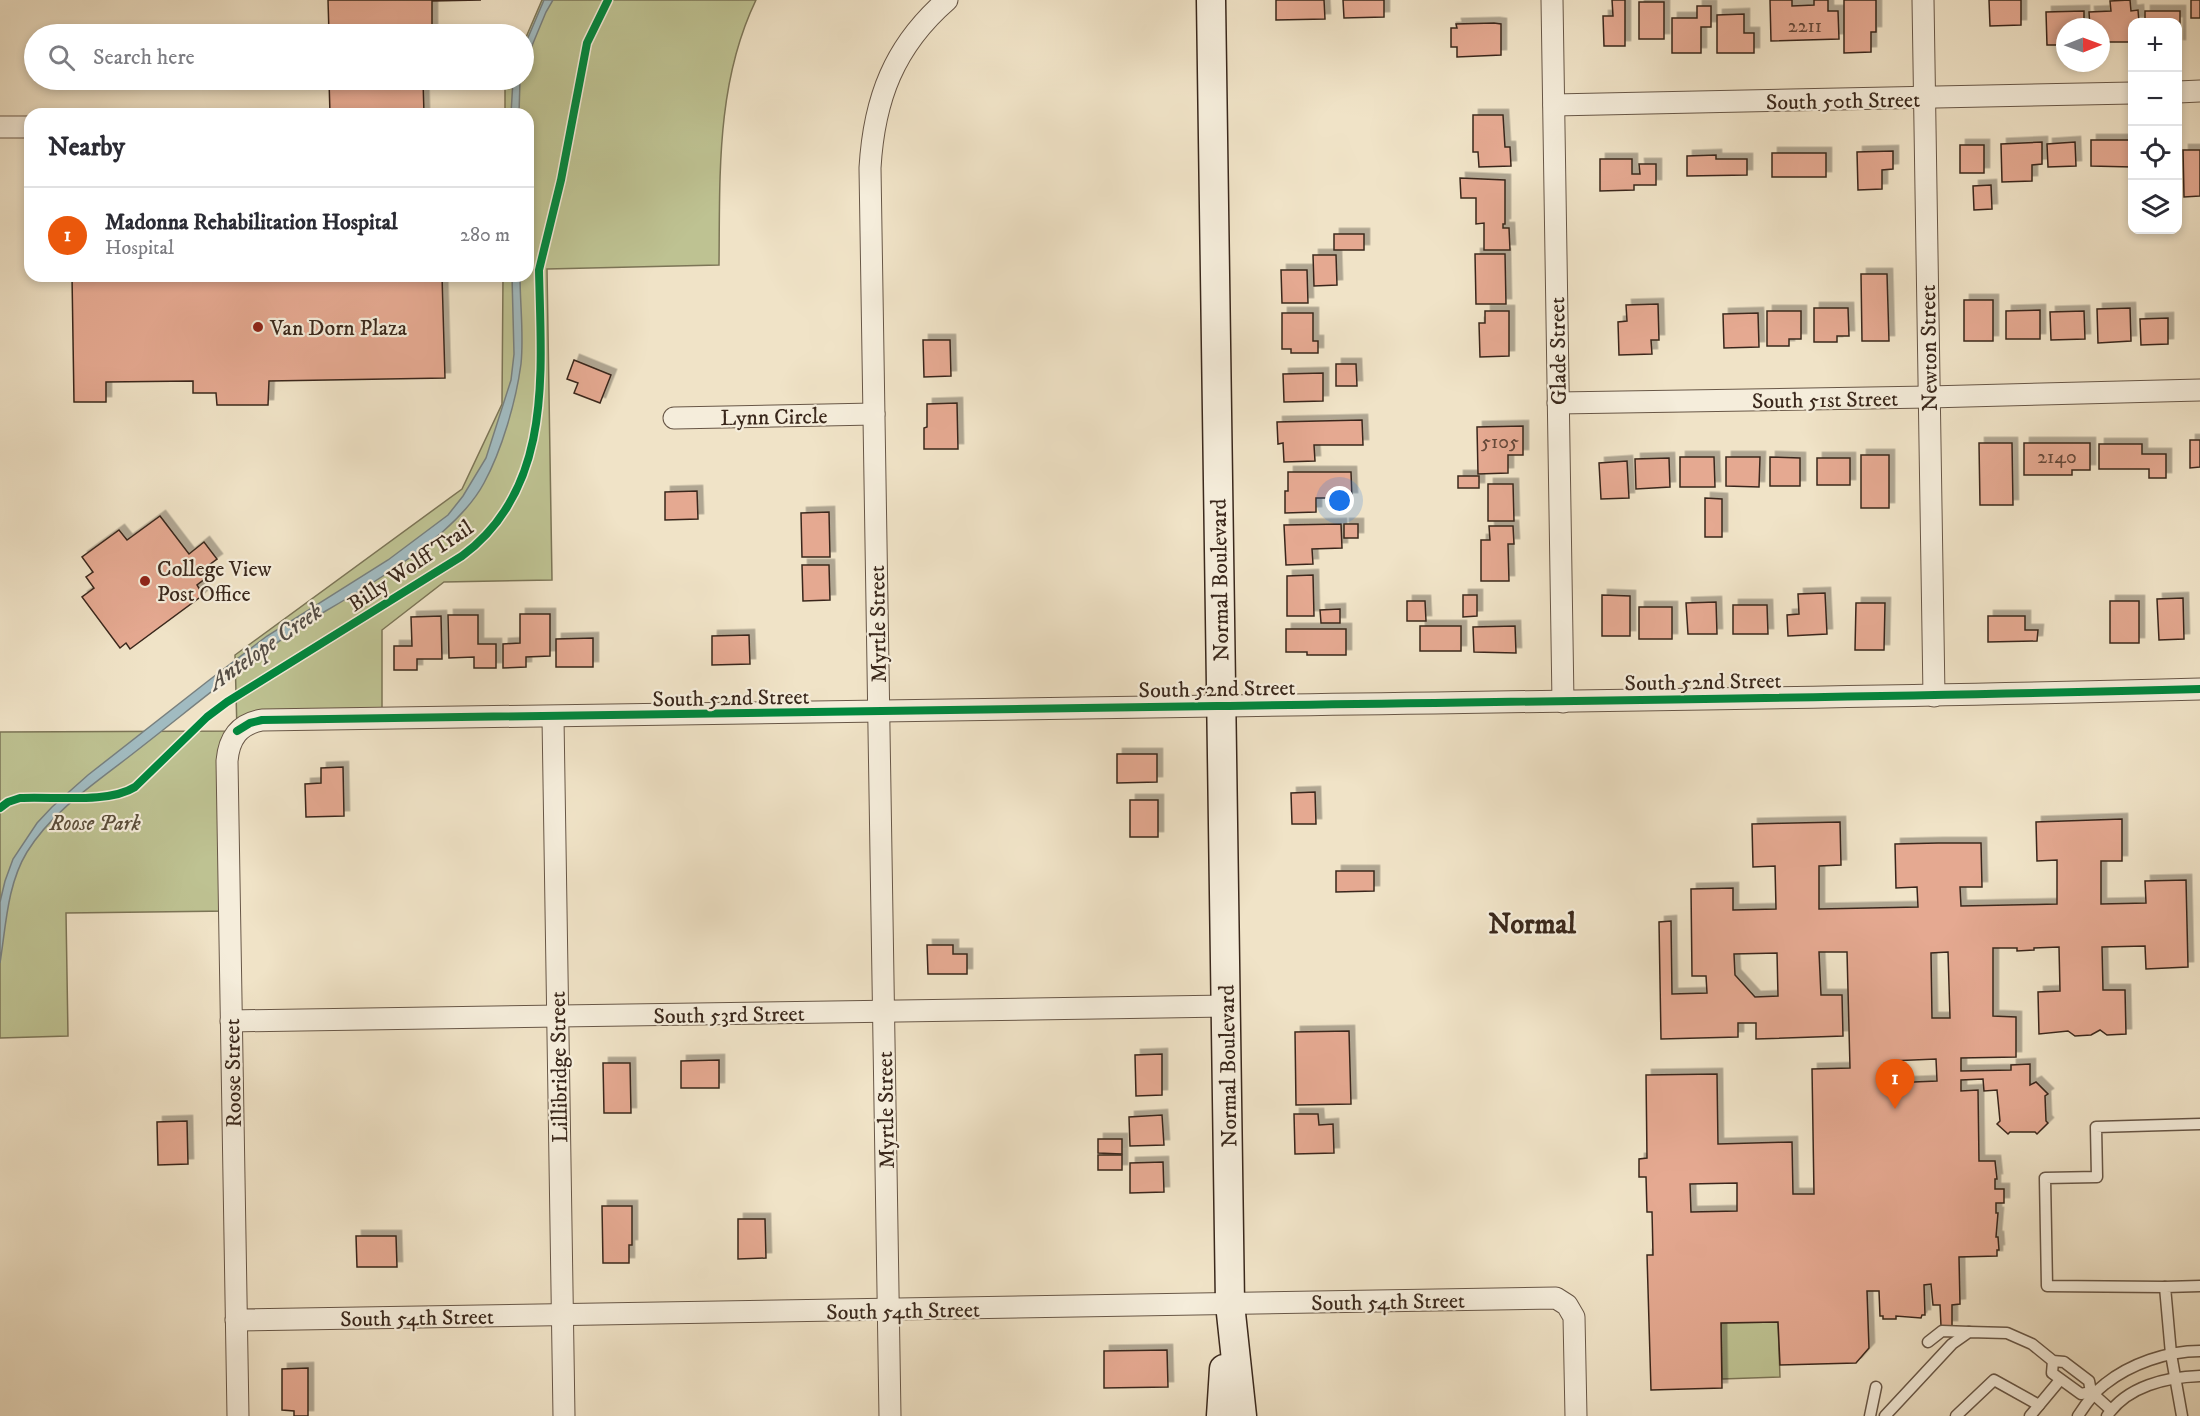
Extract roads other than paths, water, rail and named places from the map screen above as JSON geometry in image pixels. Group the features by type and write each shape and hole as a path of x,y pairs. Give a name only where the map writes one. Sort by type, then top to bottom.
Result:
{"main road":[{"name":"Normal Boulevard","path":"1211,0 1230,1304 1221,1416"},
{"name":"Normal Boulevard","path":"1230,1304 1242,1416"}],"street":[{"name":"Myrtle Street","path":"890,1416 870,168 872,137 879,100 894,66 910,39 930,15 947,0"},
{"name":"Glade Street","path":"1552,0 1563,702"},
{"name":"Newton Street","path":"1923,0 1934,696"},
{"path":"2182,92 2200,91"},
{"name":"South 50th Street","path":"1554,105 2128,93"},
{"path":"0,128 24,127"},
{"name":"South 51st Street","path":"1558,403 1929,398 2200,390"},
{"name":"Lynn Circle","path":"674,418 874,414"},
{"name":"South 52nd Street","path":"237,731 249,723 262,720 879,713 1934,696 2200,689"},
{"name":"Lillibridge Street","path":"553,718 564,1416"},
{"name":"Roose Street","path":"237,731 230,745 227,761 238,1416"},
{"name":"South 53rd Street","path":"231,1021 1227,1006"},
{"name":"South 54th Street","path":"236,1320 1556,1298 1567,1305 1574,1317 1576,1416"}],"lane":[{"path":"2200,1124 2096,1126 2097,1177 2045,1178 2047,1286 2200,1286"},
{"path":"2165,1287 2171,1354 2182,1416"},
{"path":"1928,1342 1942,1331 2007,1333 2032,1344 2053,1360 2064,1362 2089,1381 2093,1393 2109,1413 2148,1384 2175,1378 2200,1376"},
{"path":"1885,1416 1952,1344 1969,1332"},
{"path":"2078,1416 2093,1393 2135,1365 2171,1354 2200,1351"},
{"path":"2053,1360 2052,1372 2060,1380 2080,1394 2093,1393"},
{"path":"1956,1416 1995,1380 2039,1405"},
{"path":"2030,1416 2060,1380"},
{"path":"1870,1416 1876,1387"}],"water":[{"path":"544,0 553,0 534,41 534,24"},
{"path":"512,90 520,90 519,108 511,108"},
{"name":"Antelope Creek","path":"512,282 520,282 522,342 519,378 497,456 484,483 471,502 455,521 413,556 299,628 251,662 63,810 38,837 20,865 8,906 0,963 0,902 5,881 13,859 37,823 88,775 267,636 388,560 448,515 463,496 486,458 511,380 514,354"}],"place":[{"name":"Van Dorn Plaza","path":"258,327"},
{"name":"College View Post Office","path":"145,581"},
{"name":"Madonna Rehabilitation Hospital","path":"1895,1109"}],"district":[{"name":"Normal","path":"1532,923"}],"park label":[{"name":"Roose Park","path":"95,822"}]}
